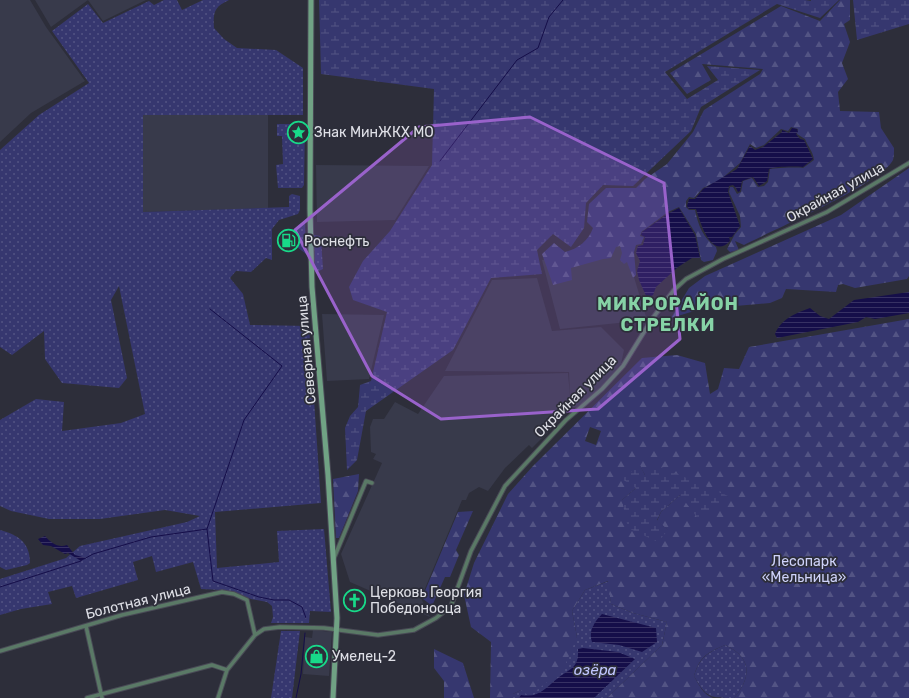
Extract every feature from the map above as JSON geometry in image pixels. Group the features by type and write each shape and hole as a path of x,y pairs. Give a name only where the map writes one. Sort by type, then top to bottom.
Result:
{"main road":[{"name":"Северная улица","path":"311,0 309,190 312,287 328,475 337,629 333,698"}],"street":[{"name":"Окрайная улица","path":"255,635 264,629 280,627 337,629 378,635 409,631 424,625 444,613 451,606 471,551 505,486 566,420 602,389 623,366 652,319 674,290 686,279 723,260 827,212 909,163"},
{"path":"333,561 366,481 372,483"},
{"name":"Болотная улица","path":"0,651 122,614 222,592 234,594 247,600 255,635"},
{"path":"86,626 102,698"},
{"path":"218,698 227,670 255,635"},
{"path":"87,698 212,666 227,670"}],"highlighted area":[{"path":"530,117 664,183 680,339 598,409 441,419 372,376 295,230 419,127"}],"shaded area":[{"path":"0,0 30,0 46,27 85,81 31,113 0,142"},
{"path":"35,0 88,0 51,27"},
{"path":"88,0 146,0 103,21"},
{"path":"143,115 268,115 268,208 143,212"},
{"path":"316,165 429,166 395,220 317,222"},
{"path":"623,241 647,320 560,329 542,260"},
{"path":"537,278 552,331 601,327 624,350 621,364 601,387 577,408 573,407 532,448 529,445 505,468 488,491 479,487 469,493 466,500 462,500 421,598 430,617 350,582 341,554 382,463 373,459 376,454 371,452 370,427 373,419 384,419 395,402 418,414 444,376 568,373 570,396 569,372 445,371 492,280"},
{"path":"322,314 384,315 369,379 327,381"},
{"name":"Умелец-2","path":"313,630 332,632 329,676 303,674 305,637 312,638"}],"green space":[{"path":"164,0 177,0 182,10 203,0 229,0 220,5 214,14 214,28 224,39 237,48 276,50 303,68 303,115 143,115 143,212 289,207 289,196 292,194 300,196 300,210 298,214 279,220 272,229 272,260 266,258 251,272 236,271 230,278 243,294 250,325 309,326 321,503 215,512 217,568 279,562 277,531 324,529 331,612 310,611 309,623 271,623 273,617 272,606 267,602 221,590 201,589 193,562 156,572 152,556 133,562 138,580 76,598 72,586 48,592 52,604 21,609 0,615 0,579 66,558 80,546 187,522 200,516 165,510 100,519 49,519 11,511 0,506 0,420 36,399 64,402 62,431 121,423 145,414 119,286 111,300 127,378 119,388 62,383 45,359 44,331 12,355 0,347 0,150 39,115 89,83 52,31 88,4 103,23 149,1 154,5"},
{"path":"319,0 839,0 820,18 777,4 665,72 687,99 718,80 707,66 760,70 701,107 691,131 633,186 603,185 586,203 584,228 571,247 553,234 537,250 542,274 491,278 453,350 366,411 357,460 347,470 345,428 350,416 358,407 360,385 371,381 387,312 353,300 349,287 363,261 390,231 432,165 434,89 321,74"},
{"path":"840,0 850,0 850,20 844,24 850,42 842,63 848,79 838,92 840,111 879,112 881,128 894,148 893,160 885,170 869,181 824,206 744,245 735,241 739,250 730,252 727,249 735,234 741,227 740,216 729,192 730,187 733,187 737,194 741,192 743,181 752,178 758,187 764,186 768,182 770,169 803,168 814,160 813,154 805,139 797,134 798,129 791,127 788,131 781,129 764,145 756,148 750,144 740,163 720,180 703,188 694,198 689,197 686,201 686,207 689,210 695,210 704,235 716,247 717,251 713,260 704,262 701,260 696,234 679,207 668,212 642,231 640,236 644,237 641,244 636,245 634,252 636,275 633,278 627,262 624,264 620,260 622,253 620,246 616,247 611,258 571,268 572,280 553,285 542,254 554,243 565,252 574,249 586,240 593,228 587,222 589,204 606,188 636,188 645,179 667,164 693,132 704,110 760,74 763,69 702,64 711,80 687,94 670,73 781,6 820,21"},
{"path":"853,0 909,0 909,24 857,40"},
{"path":"277,124 305,124 304,185 302,188 278,188 276,165 283,164 282,136 277,136"},
{"path":"909,168 909,276 907,279 855,288 843,284 838,285 836,292 786,289 782,298 770,303 701,309 671,318 689,288 705,276 841,215"},
{"path":"305,222 306,254 297,247 295,236 298,226"},
{"path":"314,235 320,236 321,239 323,269 319,271 315,269"},
{"name":"Лесопарк «Мельница»","path":"909,319 909,698 734,698 744,683 746,668 740,655 725,645 713,650 705,656 696,669 694,676 704,692 713,698 607,698 662,645 667,622 633,613 611,604 608,581 585,590 572,611 577,637 563,670 529,696 521,690 513,694 513,698 490,698 491,642 471,627 464,595 474,563 508,494 533,466 642,358 677,355 705,363 710,394 718,389 724,368 739,369 749,347","holes":["590,427 601,431 596,445 585,441","640,466 645,475 728,497 680,495 661,512 657,521 668,530 622,500 636,488"]},
{"path":"640,465 645,475 659,466 728,496 699,520 680,495 661,512 657,520 668,530 658,542 628,528 622,500 636,488 622,479"},
{"path":"359,474 358,491 339,538 336,538 333,479"},
{"path":"473,511 456,550 459,555 450,577 445,577 432,606 422,598 458,512"},
{"path":"0,530 12,534 22,540 28,550 30,563 6,570 0,567"},
{"path":"609,581 611,604 633,613 667,622 662,645 607,698 513,698 513,694 521,690 577,637 572,611 585,590"},
{"path":"281,631 300,631 292,698 271,698"},
{"path":"725,645 740,655 746,668 744,683 734,698 719,698 706,693 694,676 699,664 705,656"},
{"path":"434,649 463,663 474,698 444,698 444,681 434,668"}],"water":[{"path":"792,128 797,129 798,132 796,134 800,139 804,140 813,159 803,167 791,166 769,169 767,181 759,186 753,177 742,181 740,191 738,192 733,185 729,186 728,192 740,226 732,237 729,237 730,241 723,246 717,246 712,243 707,237 696,209 689,209 687,206 689,199 695,199 703,189 737,169 750,146 755,150 763,147 782,132 782,130 789,133"},
{"path":"679,208 695,235 700,258 692,258 678,267 656,287 653,295 647,298 639,280 637,271 640,261 636,253 638,246 643,245 645,237 641,235 642,232 669,213"},
{"path":"909,292 909,313 875,319 866,317 858,322 777,338 775,334 785,320 794,314 810,308 820,316 829,319 854,300"},
{"path":"45,536 55,544 61,546 67,545 75,555 86,558 81,561 68,553 65,554 51,546 43,545 38,539"},
{"path":"602,614 656,628 657,642 642,652 619,645 592,642 592,630"},
{"name":"озёра","path":"583,648 618,652 635,659 594,698 519,698 521,695 528,696 538,694 573,667 576,664 578,649"}],"waterway":[{"path":"440,161 517,60 538,48 549,17 563,0"},
{"path":"207,529 244,420 282,366 210,309"},
{"path":"84,559 93,554 151,537 207,529 213,581 259,597 274,600 289,600 302,607 306,618"},
{"path":"0,587 81,561"},
{"path":"296,698 301,674 305,633"}],"place":[{"name":"Знак МинЖКХ МО","path":"299,132"},
{"name":"Роснефть","path":"289,241"},
{"name":"Церковь Георгия Победоносца","path":"355,600"},
{"name":"Умелец-2","path":"317,656"}],"district":[{"name":"МИКРОРАЙОН СТРЕЛКИ","path":"668,314"}]}
